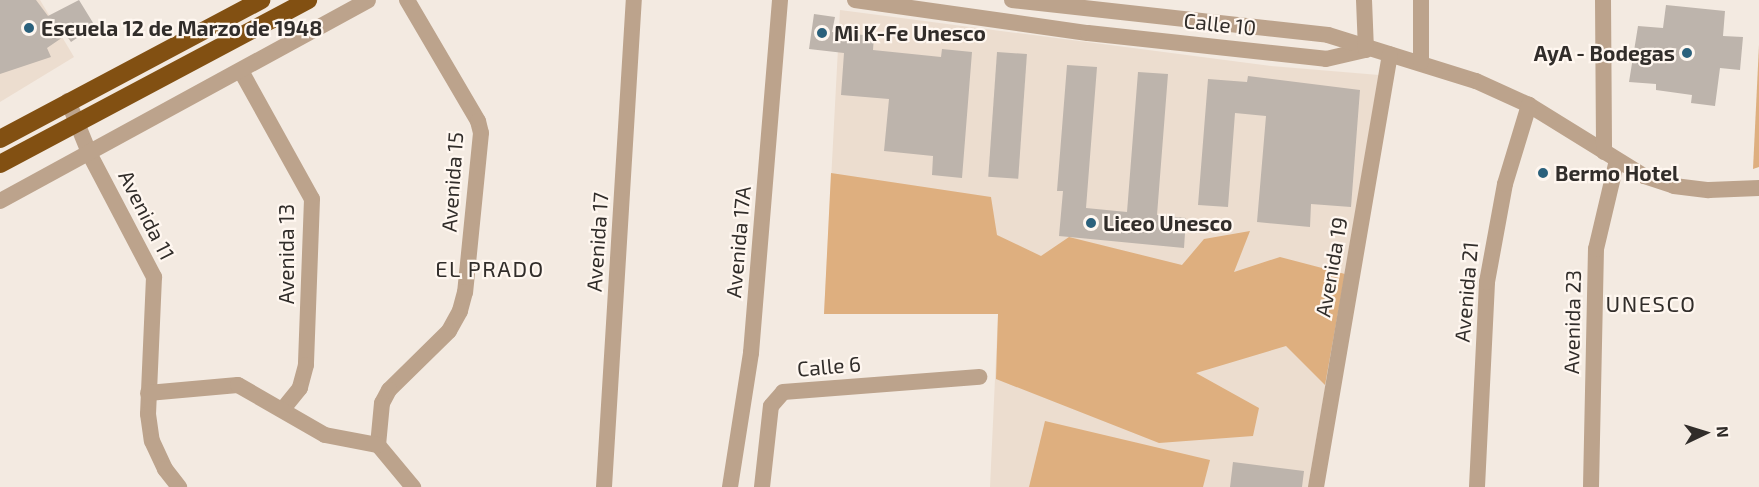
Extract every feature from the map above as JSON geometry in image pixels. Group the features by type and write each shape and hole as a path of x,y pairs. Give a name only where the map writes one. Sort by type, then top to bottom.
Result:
{"highway":[{"path":"0,139 261,0"},
{"path":"0,164 308,0"}],"street":[{"path":"0,201 90,155 368,0"},
{"name":"Avenida 15","path":"378,445 382,403 388,390 448,332 460,311 481,147 478,121 407,0"},
{"name":"Avenida 17","path":"604,487 634,0"},
{"name":"Avenida 17A","path":"730,487 751,353 780,0"},
{"name":"Calle 10","path":"855,0 1088,33 1326,59 1366,50"},
{"name":"Calle 10","path":"1012,0 1328,35 1366,50 1421,62 1529,105 1644,176 1674,186 1708,190 1759,188"},
{"path":"1364,0 1366,50"},
{"path":"1421,0 1421,62"},
{"name":"Avenida 23","path":"1591,487 1596,249 1611,156 1603,0"},
{"name":"Avenida 19","path":"1316,487 1390,54"},
{"name":"Avenida 13","path":"242,71 312,199 306,365 300,388 282,410"},
{"name":"Avenida 11","path":"68,101 90,155 154,277 148,393 152,441 165,469 179,487"},
{"name":"Avenida 21","path":"1477,487 1489,271 1505,184 1529,105"},
{"name":"Calle 6","path":"762,487 771,406 783,392 979,377"},
{"path":"148,393 228,383 325,435 378,445 413,487"}],"shaded area":[{"name":"Escuela 12 de Marzo de 1948","path":"0,0 40,0 74,57 0,102"},
{"name":"Liceo Unesco","path":"840,10 1271,66 1379,75 1308,487 990,487 998,314 824,314"},
{"path":"1759,45 1759,167 1753,169"},
{"path":"831,173 991,197 997,235 1041,256 1069,237 1182,265 1204,239 1250,231 1234,272 1280,257 1345,274 1325,385 1286,346 1196,373 1259,408 1253,436 1159,443 996,379 998,314 824,314"},
{"path":"1045,421 1210,460 1203,487 1029,487"}],"building":[{"name":"Escuela 12 de Marzo de 1948","path":"0,0 36,0 48,16 79,0 95,26 71,42 66,35 47,48 51,57 0,74"},
{"name":"AyA - Bodegas","path":"1666,5 1725,11 1723,36 1743,37 1740,70 1720,68 1715,106 1691,103 1692,95 1656,90 1656,84 1629,82 1638,26 1663,28"},
{"path":"814,14 835,17 832,32 874,36 873,50 941,57 942,49 972,52 962,178 932,175 933,156 884,151 889,99 841,95 844,53 809,49"},
{"path":"997,52 1027,54 1018,179 988,177"},
{"path":"1067,65 1097,67 1086,208 1127,212 1138,72 1168,74 1157,215 1186,218 1184,248 1059,236 1063,191 1057,191"},
{"path":"1248,76 1360,90 1351,207 1311,204 1310,227 1257,222 1266,116 1235,113 1228,207 1198,205 1208,79 1247,82"},
{"path":"1233,462 1304,471 1302,487 1230,487"}],"place":[{"name":"Escuela 12 de Marzo de 1948","path":"29,28"},
{"name":"Mi K-Fe Unesco","path":"822,33"},
{"name":"AyA - Bodegas","path":"1687,53"},
{"name":"Bermo Hotel","path":"1543,173"},
{"name":"Liceo Unesco","path":"1091,223"}],"district":[{"name":"EL PRADO","path":"490,269"},
{"name":"UNESCO","path":"1651,304"}]}
